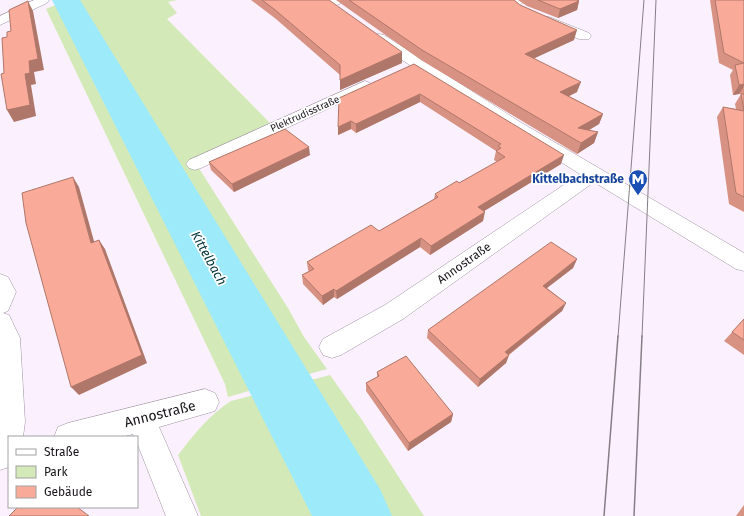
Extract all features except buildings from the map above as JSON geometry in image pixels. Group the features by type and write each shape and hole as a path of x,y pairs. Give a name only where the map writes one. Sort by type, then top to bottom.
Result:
{"street":[{"path":"0,20 42,0"},
{"path":"331,1 348,16"},
{"path":"536,16 584,36"},
{"path":"366,29 408,67 744,263"},
{"name":"Plektrudisstraße","path":"195,164 380,80"},
{"name":"Annostraße","path":"332,347 394,312 593,174"},
{"path":"0,283 4,292 0,304"},
{"path":"0,322 7,338 11,422 9,436"},
{"name":"Annostraße","path":"72,436 205,402"},
{"path":"141,418 182,516"}],"green space":[{"path":"67,0 177,0 168,2 177,13 167,19 270,123 193,159 288,308 304,337 327,369 228,397 225,384 46,9"},
{"path":"330,375 362,420 424,516 201,516 178,455 202,425 223,406 231,401"}],"waterway":[{"name":"Kittelbach","path":"66,0 353,516"}],"tram line":[{"path":"618,337 644,0"},
{"path":"642,337 656,0"},
{"path":"604,516 618,336"},
{"path":"634,516 642,336"}],"place":[{"name":"Kittelbachstraße","path":"638,196"}]}
